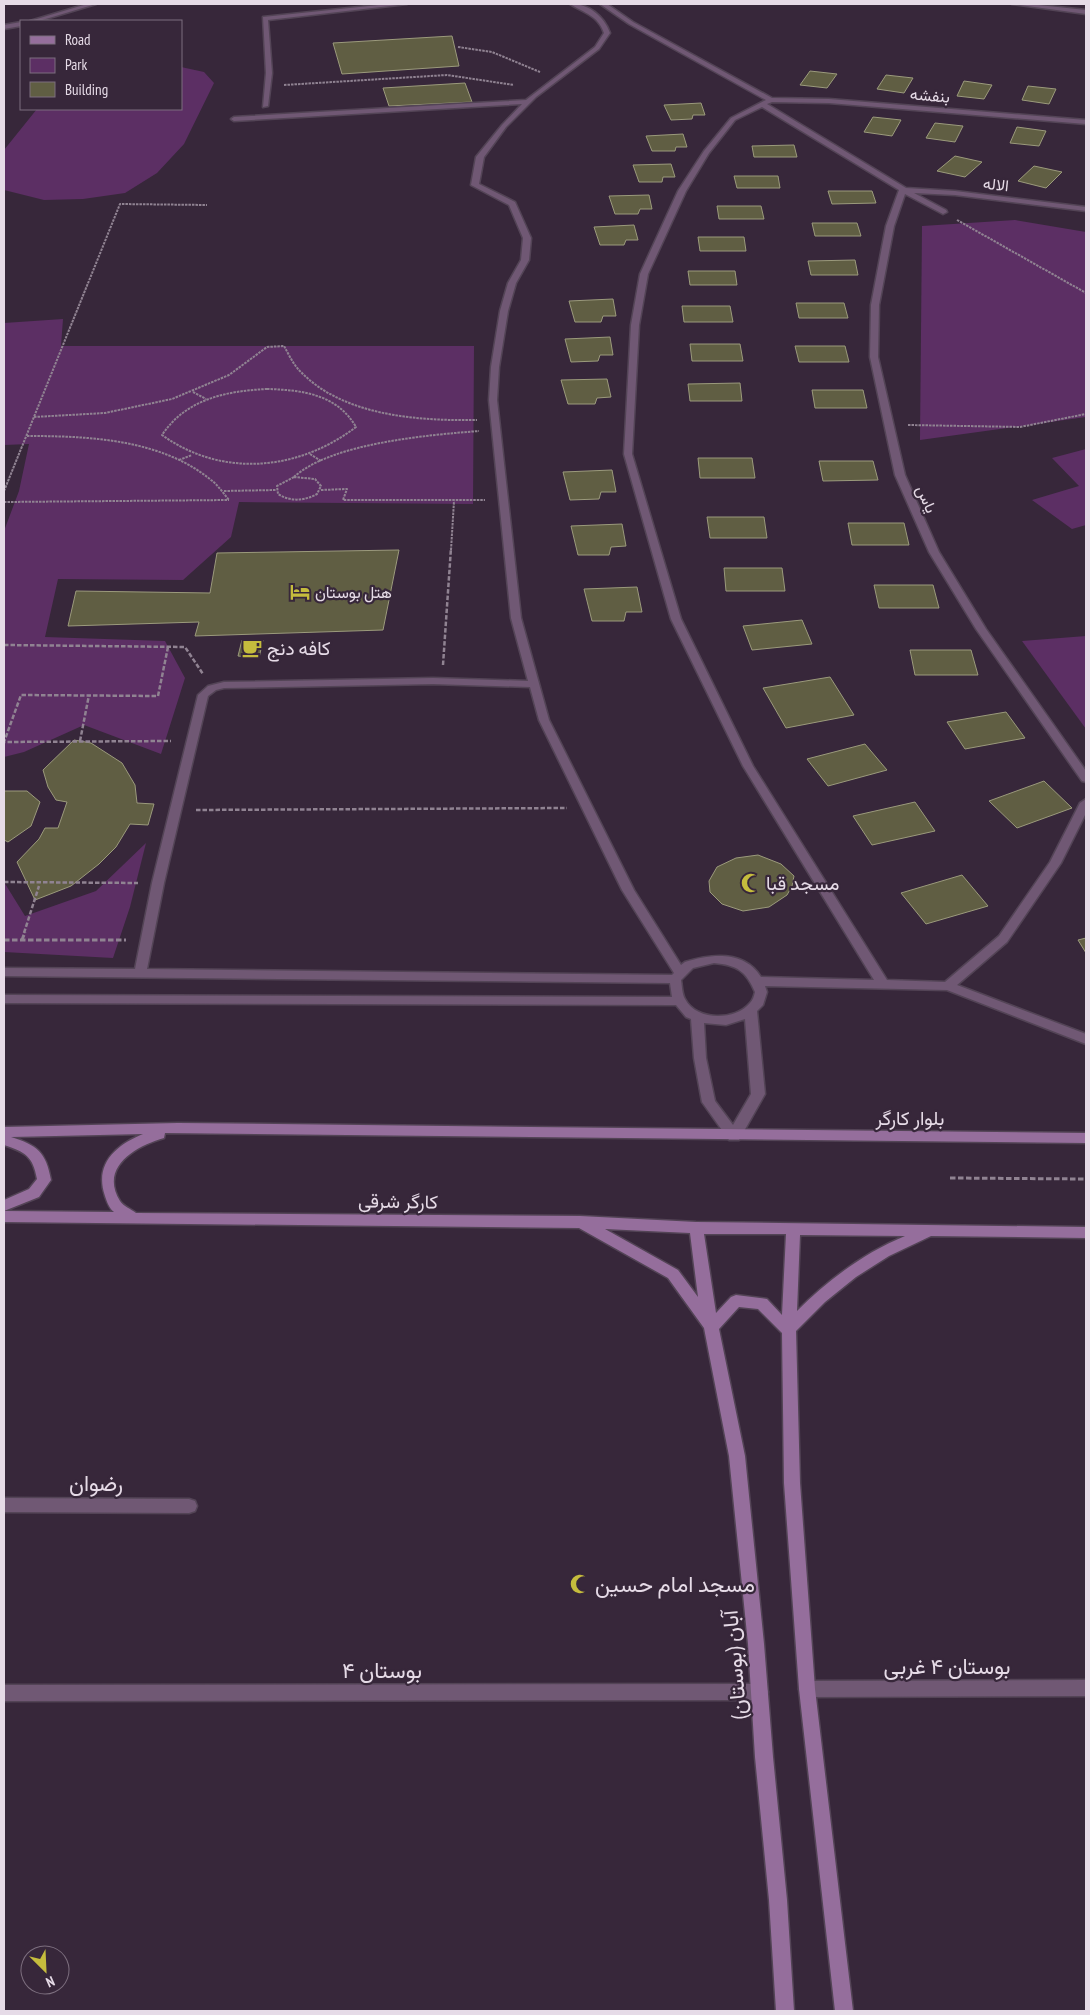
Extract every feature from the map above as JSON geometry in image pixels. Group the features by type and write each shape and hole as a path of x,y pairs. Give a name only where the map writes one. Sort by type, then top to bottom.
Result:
{"main road":[{"path":"4,1132 178,1128 734,1136"},
{"path":"132,1217 115,1205 109,1188 109,1169 123,1151 145,1137 178,1128"},
{"name":"بلوار کارگر","path":"734,1136 1086,1138"},
{"path":"4,1140 26,1147 41,1162 44,1180 34,1193 4,1206"},
{"name":"کارگر شرقی","path":"4,1217 580,1222 696,1228 792,1229"},
{"path":"580,1222 673,1274 712,1327 736,1301 762,1303 788,1330"},
{"name":"آبان (بوستان)","path":"696,1228 704,1290 737,1456 778,1900 785,2011"},
{"path":"844,2011 807,1689 792,1483 788,1330 792,1229 1086,1232"},
{"path":"788,1330 821,1295 856,1267 889,1247 933,1230"}],"street":[{"path":"78,4 84,7"},
{"path":"37,20 93,4"},
{"path":"265,106 269,73 265,18 404,4"},
{"path":"4,972 677,976 700,961 728,960 751,972 759,981 761,992 759,1002 751,1011 740,1018 726,1021 696,1016 685,1010 678,1001 674,991 677,976 628,890 544,720 516,618 493,400 498,338 512,283 525,260 527,238 512,204 475,185 480,157 504,126 527,102 597,48 607,33 605,25 586,8 573,4"},
{"path":"603,4 630,22 771,100"},
{"path":"1015,4 1086,12"},
{"path":"4,27 20,24"},
{"path":"771,100 733,119 706,152 682,191 644,274 636,325 628,454 676,619 711,694 748,766 884,985"},
{"name":"بنفشه","path":"771,100 829,101 1086,122"},
{"path":"234,120 527,102"},
{"path":"762,104 903,190 943,212"},
{"name":"الاله","path":"903,190 955,193 1086,209"},
{"name":"یاس","path":"903,190 890,226 875,304 874,357 900,475 934,552 981,629 1086,779"},
{"path":"140,974 158,883 203,695 212,688 224,685 441,682 534,684"},
{"path":"948,986 1003,939 1055,863 1086,803"},
{"path":"759,981 948,986 1086,1039"},
{"path":"4,999 678,1001"},
{"path":"696,1016 700,1058 709,1102 734,1136 758,1094 751,1011"},
{"name":"رضوان","path":"4,1505 189,1506"},
{"name":"بوستان ۴ غربی","path":"807,1689 1086,1688"},
{"name":"بوستان ۴","path":"4,1692 760,1692"}],"path":[{"path":"458,47 492,52 556,79"},
{"path":"268,86 447,75 542,90"},
{"path":"4,491 120,204 207,205"},
{"path":"943,212 1086,293"},
{"path":"34,417 113,412 151,404 192,392 229,376 268,347 284,346 294,365 302,374 339,398 378,411 414,417 446,420 494,419"},
{"path":"267,389 296,391 332,401 348,413 356,427 337,442 310,454 259,463 224,462 193,454 169,442 162,435 166,426 182,411 206,399 236,392 267,389"},
{"path":"192,392 206,399"},
{"path":"332,401 339,398"},
{"path":"889,424 1020,426 1086,414"},
{"path":"1077,415 1086,418"},
{"path":"276,490 281,482 294,477 306,466 360,448 407,438 451,433 496,431"},
{"path":"4,502 229,500 224,491 206,475 179,460 154,451 101,439 27,436"},
{"path":"179,460 193,454"},
{"path":"310,454 322,461"},
{"path":"294,477 315,479 321,486 321,490"},
{"path":"276,490 282,497 296,500 312,497 321,490 347,489 343,500 503,500"},
{"path":"224,491 276,490"},
{"path":"441,682 454,501"},
{"path":"4,645 185,647 212,688"},
{"path":"168,647 158,696 20,695 4,742 192,740"},
{"path":"80,741 89,695"},
{"path":"175,810 586,808"},
{"path":"4,882 158,883"},
{"path":"22,940 39,886"},
{"path":"4,940 146,940"},
{"path":"950,1178 1086,1179"}],"green space":[{"path":"182,67 204,72 214,83 184,144 157,173 125,193 83,199 44,200 4,190 4,150 36,110 182,110"},
{"path":"1015,220 1086,232 1086,417 920,440 922,226"},
{"path":"63,319 61,346 474,346 473,504 239,502 231,537 183,580 58,579 45,637 165,641 185,678 161,754 84,725 24,752 4,757 4,531 19,491 29,444 4,445 4,323"},
{"path":"1086,449 1086,525 1072,529 1032,500 1079,486 1052,458"},
{"path":"1086,636 1086,729 1022,641"},
{"path":"146,843 130,907 113,958 4,952 4,882 25,916 96,891"}],"building":[{"path":"452,36 459,66 342,74 333,43"},
{"path":"810,71 837,74 827,88 800,85"},
{"path":"886,75 913,78 904,93 877,89"},
{"path":"964,81 992,85 984,99 957,96"},
{"path":"465,83 472,102 389,106 383,88"},
{"path":"1028,86 1056,89 1049,104 1022,100"},
{"path":"701,103 705,115 693,115 692,119 671,120 664,105"},
{"path":"873,117 901,120 892,136 864,132"},
{"path":"935,123 963,126 955,142 926,138"},
{"path":"1017,127 1046,131 1039,146 1010,143"},
{"path":"683,134 687,147 676,147 675,151 652,151 646,136"},
{"path":"794,145 797,157 754,157 752,146"},
{"path":"955,156 982,162 965,177 937,171"},
{"path":"671,164 675,177 663,177 662,182 639,182 633,165"},
{"path":"1034,166 1062,172 1046,188 1018,181"},
{"path":"734,176 778,176 780,188 737,188"},
{"path":"828,191 872,191 876,203 832,204"},
{"path":"649,195 652,209 640,209 638,214 615,214 609,196"},
{"path":"717,206 761,206 764,219 719,219"},
{"path":"812,223 857,223 861,236 815,236"},
{"path":"634,225 638,240 626,240 624,245 600,245 594,227"},
{"path":"698,237 744,237 746,251 700,251"},
{"path":"855,260 858,275 811,275 808,261"},
{"path":"688,271 735,271 737,285 690,285"},
{"path":"613,299 616,316 603,316 601,322 575,322 569,301"},
{"path":"796,303 844,303 848,318 799,318"},
{"path":"682,306 730,306 733,322 684,322"},
{"path":"610,337 613,355 600,355 598,361 571,362 565,339"},
{"path":"690,344 740,344 743,361 692,361"},
{"path":"795,346 845,346 849,362 799,362"},
{"path":"607,379 611,397 597,398 595,404 568,404 561,380"},
{"path":"740,383 742,401 690,401 688,384"},
{"path":"812,390 863,390 867,408 815,408"},
{"path":"698,458 752,458 755,478 700,478"},
{"path":"819,461 873,461 878,480 823,481"},
{"path":"612,470 616,492 601,492 599,499 570,500 563,472"},
{"path":"707,517 764,517 767,538 710,538"},
{"path":"848,523 904,523 909,545 852,545"},
{"path":"622,524 626,546 611,547 609,555 578,555 571,526"},
{"name":"هتل بوستان","path":"399,550 383,630 195,636 199,622 68,626 76,591 210,593 217,553"},
{"path":"724,568 782,568 785,591 726,591"},
{"path":"874,585 933,585 939,608 879,608"},
{"path":"637,587 642,612 626,612 624,621 592,621 584,589"},
{"path":"802,620 812,644 752,650 743,626"},
{"path":"242,640 263,640 259,658 238,656"},
{"path":"910,650 971,650 978,675 915,675"},
{"path":"830,677 854,715 786,728 763,688"},
{"path":"1006,712 1025,738 965,749 947,722"},
{"path":"74,740 91,743 122,763 135,785 137,803 154,804 148,825 130,824 116,847 99,864 71,886 35,900 17,862 39,839 45,828 58,828 67,802 56,800 48,787 43,770"},
{"path":"865,744 887,770 828,786 807,759"},
{"path":"1044,781 1072,808 1017,828 989,801"},
{"path":"4,791 27,791 40,802 31,826 8,842 4,840"},
{"path":"915,802 935,831 872,845 853,816"},
{"name":"مسجد قبا","path":"758,855 781,864 794,876 792,886 787,895 769,907 743,911 722,904 710,892 709,881 717,867 736,858"},
{"path":"962,875 988,906 926,924 901,893"},
{"path":"1086,938 1086,953 1078,940"}],"place":[{"name":"هتل بوستان","path":"300,592"},
{"name":"کافه دنج","path":"252,648"},
{"name":"مسجد قبا","path":"751,883"},
{"name":"مسجد امام حسین","path":"580,1584"}]}
